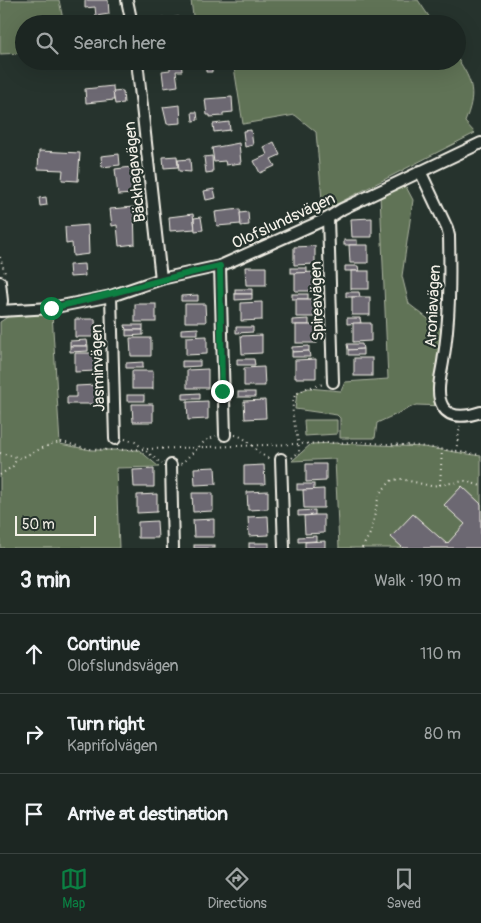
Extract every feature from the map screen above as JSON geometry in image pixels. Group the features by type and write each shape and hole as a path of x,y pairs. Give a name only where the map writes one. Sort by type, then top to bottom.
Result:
{"street":[{"path":"127,0 130,15"},
{"name":"Bäckhagavägen","path":"139,70 161,279"},
{"name":"Olofslundsvägen","path":"0,311 51,308 111,296 161,279 220,266 328,218 342,209 481,143"},
{"name":"Aroniavägen","path":"420,171 449,236 449,322 439,396 445,410 461,416"},
{"name":"Spireavägen","path":"328,218 333,382"},
{"path":"220,266 225,435"},
{"path":"0,282 2,301 0,311"},
{"name":"Jasminvägen","path":"111,296 115,439"},
{"path":"461,416 481,412"},
{"path":"282,459 284,548"},
{"path":"171,465 173,548"}],"path":[{"path":"115,439 132,440 160,464 171,465 181,463 211,437 225,435 238,435 267,458 282,459 297,455 299,444 294,423 294,395 307,388 333,382"},
{"path":"456,451 461,416"},
{"path":"0,452 17,458 29,456 51,444 62,442 94,450 376,443 442,449 481,456"},
{"path":"440,485 442,449"},
{"path":"0,475 13,466 17,458"},
{"path":"362,548 371,532 379,494 388,484 396,479 431,486 465,481 481,486"}],"green space":[{"path":"0,0 59,0 62,15 15,15 15,53 0,54"},
{"path":"191,0 418,0 428,15 193,15"},
{"path":"234,70 464,70 472,89 471,104 465,122 475,133 323,211 316,132 295,115 243,124"},
{"path":"403,181 413,200 402,276 409,304 441,329 446,343 444,406 416,405 377,423 375,438 340,438 340,418 337,415 295,409 297,393 308,388 341,391 345,382 388,379 380,195"},
{"path":"52,313 60,444 91,450 139,450 159,467 116,468 119,548 0,548 0,322 9,316"},
{"path":"304,420 337,420 337,434 305,436"},
{"path":"335,443 423,447 481,456 481,548 339,548 335,459 292,461 311,444"}],"building":[{"path":"85,0 108,0 109,14 96,15 95,7 85,8"},
{"path":"182,70 176,71 178,86 164,88 162,71"},
{"path":"113,86 114,100 86,103 85,89"},
{"path":"123,91 124,103 115,104 113,92"},
{"path":"232,97 233,112 223,113 223,116 210,117 210,115 207,115 205,99"},
{"path":"180,105 181,123 167,124 163,107"},
{"path":"192,112 197,112 198,120 193,121"},
{"path":"229,122 230,130 214,132 213,124"},
{"path":"251,130 253,145 245,147 243,131"},
{"path":"274,142 280,155 271,159 275,166 260,173 254,161 267,155 264,147"},
{"path":"239,143 241,163 226,165 225,161 214,162 212,148"},
{"path":"39,151 80,153 78,181 62,180 63,170 38,169"},
{"path":"119,154 120,165 102,167 101,156"},
{"path":"177,156 178,167 164,168 163,157"},
{"path":"212,156 213,172 206,173 204,157"},
{"path":"190,159 191,172 179,171 178,160"},
{"path":"132,167 134,194 118,195 115,169"},
{"path":"214,189 216,198 206,200 204,191"},
{"path":"46,197 47,205 40,206 39,198"},
{"path":"134,207 135,244 119,246 117,225 112,226 110,209"},
{"path":"240,209 241,224 217,226 215,212"},
{"path":"248,212 249,225 241,226 240,213"},
{"path":"193,214 195,229 170,231 169,217"},
{"path":"201,217 203,230 195,231 194,218"},
{"path":"372,218 372,237 352,237 351,219"},
{"path":"88,225 89,254 73,256 72,243 66,244 65,227"},
{"path":"344,240 357,240 357,245 344,245"},
{"path":"349,245 368,245 368,263 350,263"},
{"path":"315,246 315,264 294,265 294,247"},
{"path":"84,264 85,276 70,277 69,265"},
{"path":"345,266 358,266 359,271 345,271"},
{"path":"245,267 266,267 266,285 246,285"},
{"path":"291,268 307,268 307,273 291,273"},
{"path":"351,271 369,271 369,289 351,289"},
{"path":"315,272 316,291 295,291 295,273"},
{"path":"235,289 252,289 252,294 235,294"},
{"path":"346,292 359,292 360,297 346,297"},
{"path":"235,294 252,294 252,299 235,300"},
{"path":"292,294 308,294 308,299 292,299"},
{"path":"198,295 198,301 181,301 181,296"},
{"path":"352,297 370,297 370,315 352,315"},
{"path":"296,299 316,299 317,317 296,317"},
{"path":"262,302 262,320 241,321 241,303"},
{"path":"135,304 156,304 156,322 135,322"},
{"path":"185,304 205,304 206,322 185,322"},
{"path":"347,318 360,318 361,323 347,324"},
{"path":"75,319 95,319 96,337 75,337"},
{"path":"309,319 309,325 292,325 292,320"},
{"path":"353,323 371,323 371,341 353,342"},
{"path":"125,325 143,325 143,330 126,330"},
{"path":"296,325 317,325 317,343 296,343"},
{"path":"236,327 253,327 253,332 236,333"},
{"path":"198,328 198,334 181,334 181,329"},
{"path":"126,330 143,330 143,335 126,336"},
{"path":"262,335 262,353 242,354 241,336"},
{"path":"207,336 207,354 186,355 186,337"},
{"path":"130,338 151,338 151,356 131,356"},
{"path":"87,340 88,346 70,346 70,341"},
{"path":"347,344 362,344 363,349 348,350"},
{"path":"70,346 88,346 88,351 70,352"},
{"path":"309,346 309,351 292,352 292,347"},
{"path":"363,349 363,355 348,355 348,350"},
{"path":"309,351 310,357 292,357 292,352"},
{"path":"75,353 95,353 96,371 75,372"},
{"path":"354,358 372,358 372,376 354,376"},
{"path":"237,359 254,359 255,365 237,365"},
{"path":"316,359 316,378 295,378 295,360"},
{"path":"182,361 200,361 200,366 182,367"},
{"path":"143,362 143,368 126,368 126,363"},
{"path":"264,367 265,386 244,386 244,368"},
{"path":"208,369 208,388 187,388 187,370"},
{"path":"132,371 153,371 153,389 132,389"},
{"path":"96,385 97,404 67,404 67,397 76,397 76,386"},
{"path":"238,392 255,392 255,397 238,397"},
{"path":"200,393 200,399 183,399 183,394"},
{"path":"127,395 144,395 144,401 127,401"},
{"path":"265,400 266,418 245,419 244,401"},
{"path":"208,401 208,419 188,420 187,402"},
{"path":"132,404 153,404 153,422 133,422"},
{"path":"306,464 326,464 326,481 306,482"},
{"path":"264,465 265,484 244,484 244,466"},
{"path":"215,467 216,484 195,485 194,468"},
{"path":"154,469 154,487 134,487 133,470"},
{"path":"297,484 314,484 314,490 297,490"},
{"path":"462,486 481,504 481,548 403,548 391,537 413,514 447,544 465,524 444,505"},
{"path":"324,489 324,508 304,508 303,490"},
{"path":"268,491 268,509 248,510 247,492"},
{"path":"192,493 213,493 213,511 193,512"},
{"path":"157,494 157,512 137,513 137,495"},
{"path":"315,510 315,515 298,516 298,511"},
{"path":"324,515 324,533 305,534 304,516"},
{"path":"268,516 269,535 249,536 248,517"},
{"path":"214,519 214,537 194,537 193,520"},
{"path":"157,521 158,538 138,538 138,522"},
{"path":"316,536 316,541 298,542 298,537"},
{"path":"325,541 325,548 305,548 305,542"},
{"path":"249,543 269,543 269,548 249,548"},
{"path":"194,545 215,545 215,548 194,548"}],"route":[{"path":"51,308 111,296 161,279 220,266 222,391"}]}
